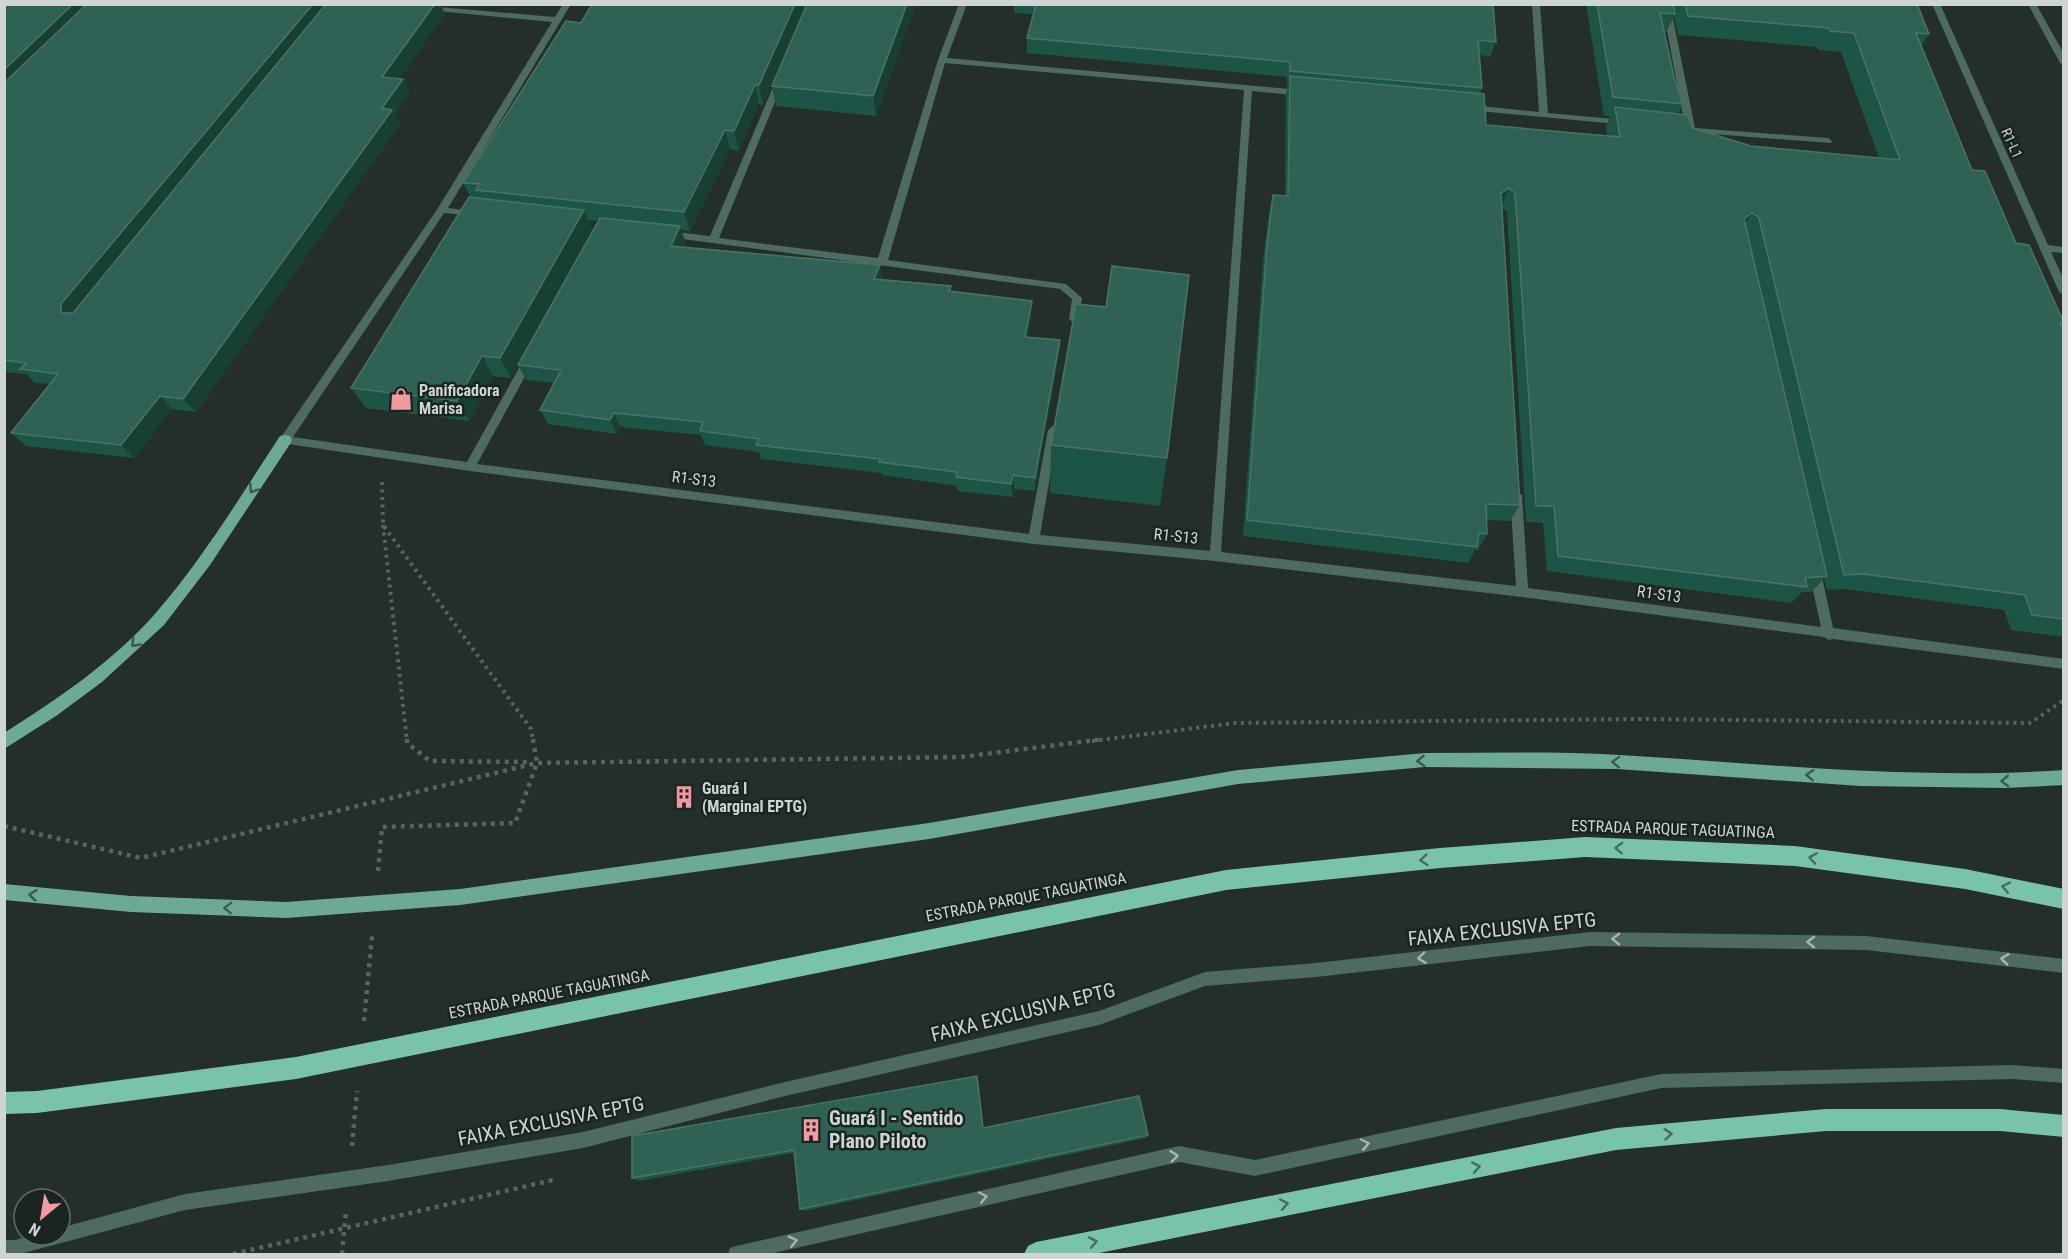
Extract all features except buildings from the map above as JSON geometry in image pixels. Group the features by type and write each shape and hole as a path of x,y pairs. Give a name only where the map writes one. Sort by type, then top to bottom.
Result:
{"highway":[{"name":"ESTRADA PARQUE TAGUATINGA","path":"4,1103 37,1102 296,1068 1226,880 1440,858 1585,847 1795,855 1965,879 2064,899"},
{"path":"1036,1254 1616,1139 1826,1120 2000,1120 2064,1126"}],"main road":[{"path":"4,742 76,693 129,650 176,601 285,440"},
{"path":"4,892 132,904 286,910 460,897 929,831 1238,777 1425,760 1617,762 1860,779 2006,781 2064,777"},
{"path":"4,1096 37,1102"}],"street":[{"path":"285,440 442,210 567,4"},
{"path":"882,262 942,60 963,4"},
{"path":"1536,4 1544,114"},
{"path":"1666,4 1691,130"},
{"name":"R1-L1","path":"1936,4 2064,292"},
{"path":"2032,4 2064,63"},
{"path":"422,8 557,20"},
{"path":"942,60 1307,94"},
{"path":"714,239 785,68"},
{"path":"1215,556 1248,89"},
{"path":"1461,107 1635,124"},
{"path":"1680,129 1828,141"},
{"path":"442,210 488,215"},
{"path":"658,233 1063,286 1077,298 1071,333"},
{"path":"2044,248 2064,250"},
{"path":"470,467 533,352"},
{"path":"1034,538 1054,424"},
{"name":"R1-S13","path":"285,440 470,467 1034,538 1215,556 1522,592 1829,635 2064,664"},
{"path":"1515,485 1522,592"},
{"path":"1813,564 1829,635"},
{"name":"FAIXA EXCLUSIVA EPTG","path":"4,1248 15,1248 185,1202 388,1173 583,1140 785,1089 1099,1018 1205,979 1316,970 1590,939 1866,943 2064,966"},
{"path":"736,1254 1179,1154 1255,1168 1661,1081 2013,1072 2064,1076"}],"path":[{"path":"381,455 383,525 407,743 430,761 537,763 961,757 1235,723 1640,719 2030,723 2064,699"},
{"path":"382,828 515,823 537,763 531,729 383,525"},
{"path":"4,826 141,858 537,763"},
{"path":"233,1254 558,1179"}],"place":[{"name":"Panificadora Marisa","path":"401,399"},
{"name":"Guará I (Marginal EPTG)","path":"684,797"},
{"name":"Guará I - Sentido Plano Piloto","path":"811,1130"}]}
